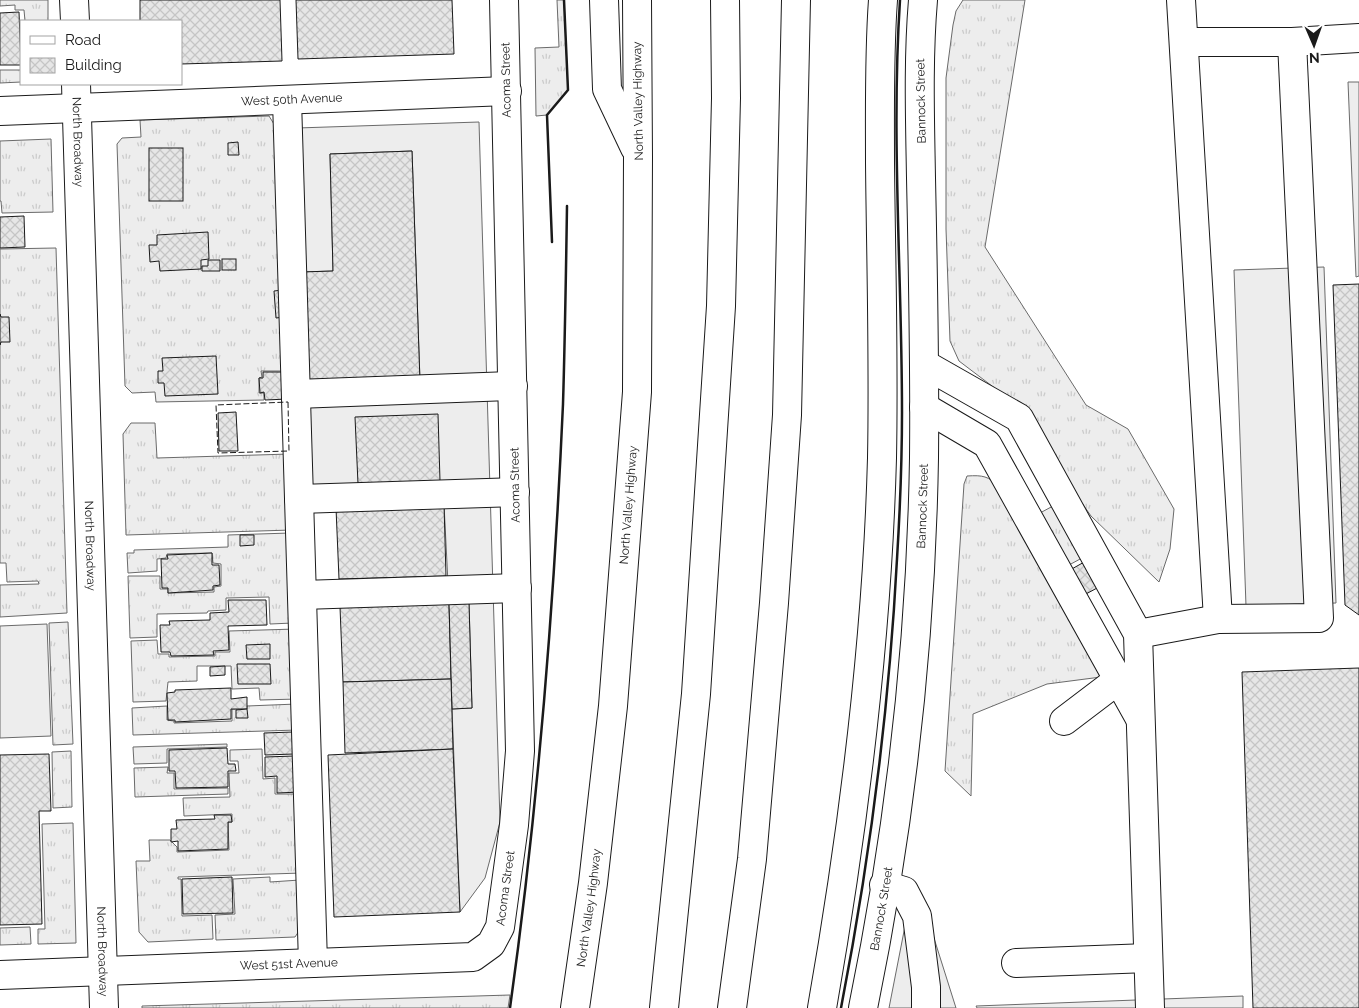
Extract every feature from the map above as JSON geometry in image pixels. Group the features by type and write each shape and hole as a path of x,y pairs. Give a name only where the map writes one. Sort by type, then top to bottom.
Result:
{"main road":[{"path":"74,0 74,20"},
{"name":"Acoma Street","path":"473,957 491,944 500,927 514,825 520,751 504,0"},
{"path":"604,0 607,89 638,156"},
{"name":"North Valley Highway","path":"575,1008 593,883 613,706 636,402 638,156 636,0"},
{"path":"664,1008 696,694 721,306 726,98 725,0"},
{"path":"732,1008 752,859 774,603 787,415 796,0"},
{"path":"822,1008 851,826 862,733 878,550 882,458 883,361 880,114 880,56 883,0"},
{"name":"Bannock Street","path":"863,1008 900,783 912,671 922,522 924,364 920,63 923,0"},
{"path":"1181,0 1218,619"},
{"path":"1184,42 1292,42 1359,38"},
{"path":"1138,634 1218,619 1319,618 1292,42"},
{"name":"West 50th Avenue","path":"0,111 77,96 287,100 507,91"},
{"name":"North Broadway","path":"77,96 104,1008"},
{"path":"287,100 313,963"},
{"path":"924,364 1019,418 1138,634 1150,1008"},
{"path":"296,394 513,386"},
{"path":"924,407 987,444 1141,722"},
{"path":"299,499 515,492"},
{"path":"302,596 517,588"},
{"path":"1064,721 1118,680"},
{"path":"884,885 904,891 917,916 926,987 926,1008"},
{"name":"West 51st Avenue","path":"0,975 473,957"},
{"path":"1016,963 1148,958"}],"green space":[{"path":"0,0 48,0 48,20 25,20 24,10 15,10 15,5 0,6"},
{"path":"557,0 564,0 568,90 547,115 536,116 535,48 559,47"},
{"path":"963,0 1025,0 985,247 1086,405 1128,429 1174,509 1170,549 1159,582 1091,516 1072,489 1025,411 959,361 950,341 946,229 946,78 956,11"},
{"path":"0,70 20,70 20,82 0,83"},
{"path":"269,116 282,137 287,371 261,371 262,377 259,378 259,393 264,393 264,400 156,402 155,392 132,393 125,386 117,144 122,138 141,137 140,120"},
{"path":"51,139 53,212 2,213 0,201 0,141"},
{"path":"56,248 67,613 0,617 0,585 39,584 38,581 7,582 6,563 0,563 0,249"},
{"path":"131,423 155,423 157,458 290,454 292,530 126,535 123,434"},
{"path":"967,476 985,477 1000,487 1101,677 1047,684 973,714 971,796 945,771 964,484"},
{"path":"1053,506 1082,558 1069,565 1040,513"},
{"path":"290,533 293,623 270,624 269,597 226,598 226,610 208,611 207,613 157,614 157,637 130,638 128,576 160,576 160,589 168,589 168,593 214,592 214,587 221,586 221,564 213,563 212,553 167,554 166,558 157,559 157,571 128,573 127,553 134,553 134,550 228,547 228,535"},
{"path":"68,622 73,744 53,745 49,623"},
{"path":"296,629 298,699 260,700 259,688 232,689 231,666 197,666 197,681 168,682 166,701 133,702 131,641 157,640 158,654 169,654 169,657 215,656 215,652 230,652 229,631"},
{"path":"297,704 298,730 133,735 132,708 167,706 167,720 174,721 174,723 232,721 232,709 247,709 247,706"},
{"path":"227,744 227,747 167,749 167,763 134,764 133,747"},
{"path":"262,749 263,779 275,778 275,794 300,794 302,873 178,877 178,879 181,879 182,916 212,915 213,939 148,942 139,932 136,861 150,861 149,840 170,840 177,847 177,852 229,850 228,822 232,822 232,814 184,816 183,798 230,797 229,773 239,773 238,761 230,761 230,750"},
{"path":"71,751 72,807 53,808 52,752"},
{"path":"168,767 167,773 174,773 174,789 228,788 228,794 135,797 134,768"},
{"path":"73,823 76,943 38,944 38,929 45,929 42,824"},
{"path":"270,877 270,882 300,880 301,928 295,937 216,940 215,915 235,914 233,879"},
{"path":"30,927 31,944 0,945 0,928"},
{"path":"510,995 508,1008 142,1008 142,1006"}],"shaded area":[{"path":"1348,82 1359,82 1359,276 1356,277"},
{"path":"479,122 500,822 485,878 460,912 452,709 472,708 469,603 449,603 444,504 310,508 305,386 420,381 412,151 330,154 333,271 301,272 297,128"},
{"path":"1324,267 1336,603 1246,606 1234,270"},
{"path":"47,624 51,736 0,738 0,626"},
{"path":"927,916 956,1008 889,1008 906,921"},
{"path":"1243,996 1243,1008 977,1008 976,1006"}],"building":[{"path":"140,0 280,0 282,61 182,64 182,20 140,20"},
{"path":"296,0 452,0 454,54 298,59"},
{"path":"19,12 20,65 0,65 0,13"},
{"path":"238,142 239,155 228,155 228,143"},
{"path":"149,148 183,148 183,201 149,201"},
{"path":"412,151 420,382 305,386 301,272 333,271 330,154"},
{"path":"24,216 25,247 0,248 0,217"},
{"path":"208,232 209,259 201,260 201,269 160,271 159,261 150,262 149,245 157,245 157,235"},
{"path":"222,259 236,259 236,270 222,270"},
{"path":"208,260 220,260 220,271 202,271 202,266 208,266"},
{"path":"1359,284 1359,615 1345,605 1333,285"},
{"path":"283,290 285,317 276,318 274,291"},
{"path":"0,314 1,317 9,317 10,342 1,342 0,345"},
{"path":"216,356 218,394 165,396 164,383 158,383 158,371 163,371 162,358"},
{"path":"263,372 287,372 288,399 265,400 264,392 260,393 259,378 263,378"},
{"path":"236,412 238,451 219,451 218,413"},
{"path":"438,414 440,481 358,484 355,417"},
{"path":"444,504 446,576 339,579 336,508"},
{"path":"240,535 254,535 254,545 240,546"},
{"path":"212,553 212,565 219,565 220,585 213,586 213,590 168,593 168,588 162,588 161,559 168,559 167,555"},
{"path":"1086,561 1099,587 1084,595 1070,570"},
{"path":"228,600 266,600 267,625 228,626 229,650 213,651 214,655 171,656 170,652 161,652 160,625 170,625 169,621 210,620 210,613 229,612"},
{"path":"449,603 451,679 343,682 340,607"},
{"path":"449,603 469,603 472,708 452,709"},
{"path":"270,644 270,659 247,659 246,645"},
{"path":"237,664 270,664 271,684 238,684"},
{"path":"225,666 225,675 210,676 210,667"},
{"path":"1359,668 1359,1008 1253,1008 1242,672"},
{"path":"451,679 453,749 345,753 343,682"},
{"path":"231,688 231,699 247,697 247,709 231,709 231,719 175,722 175,720 168,720 167,693 175,692 175,690"},
{"path":"247,709 248,718 236,718 236,710"},
{"path":"293,732 294,754 265,755 264,733"},
{"path":"227,748 228,764 235,764 236,771 228,771 228,787 176,788 175,771 169,771 169,750"},
{"path":"453,749 460,912 334,917 328,755"},
{"path":"49,754 51,811 39,811 42,924 0,925 0,755"},
{"path":"294,756 300,792 277,793 277,776 265,777 265,757"},
{"path":"214,815 231,815 232,822 228,822 228,849 178,851 178,841 171,842 171,829 177,829 176,820 215,819"},
{"path":"232,877 233,913 183,914 182,879"}],"fence":[{"path":"288,402 289,451 218,453 216,405 288,402"}],"wall":[{"path":"552,242 547,115 568,90 564,0"},
{"path":"841,1008 861,896 877,784 889,672 898,541 902,412 897,154 900,0"},
{"path":"510,1008 529,858 550,631 563,404 567,206"}]}
